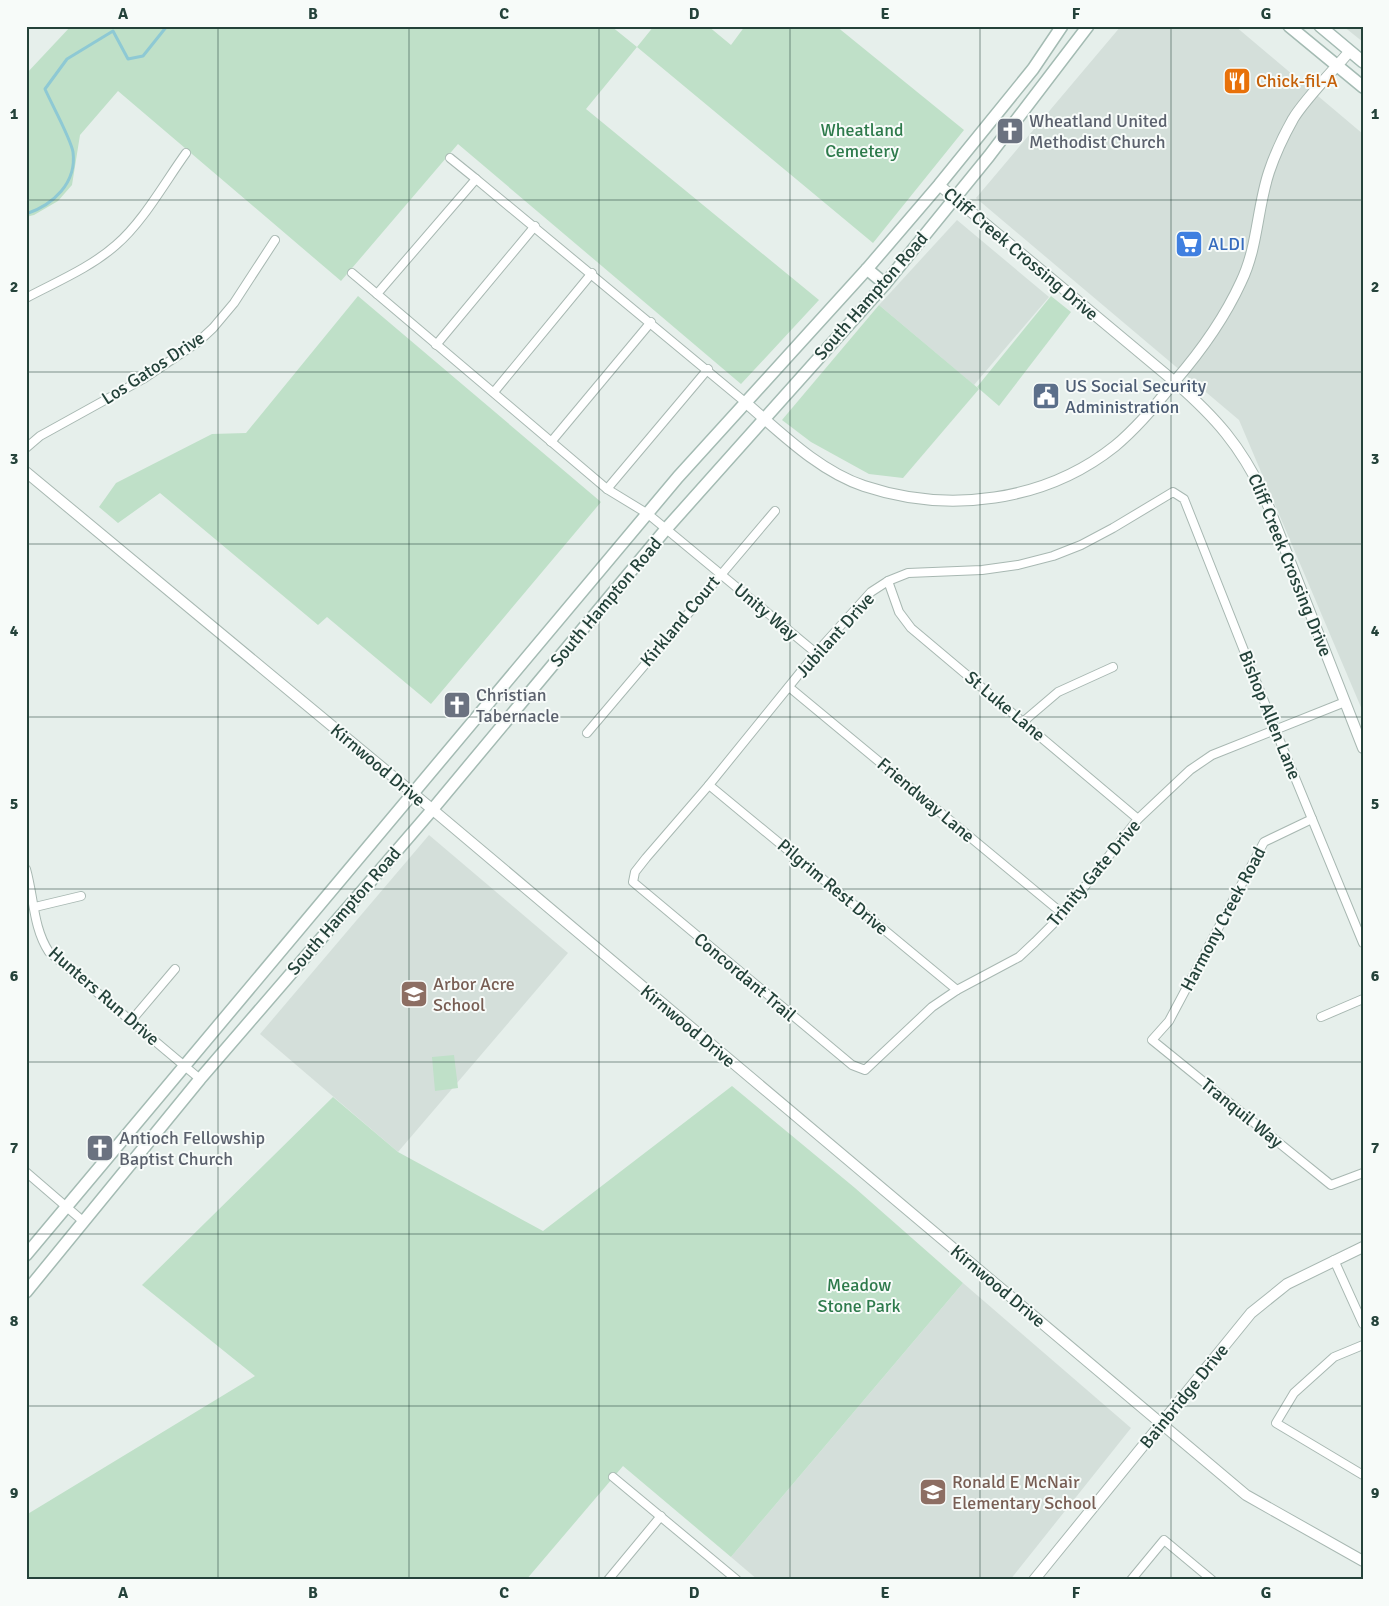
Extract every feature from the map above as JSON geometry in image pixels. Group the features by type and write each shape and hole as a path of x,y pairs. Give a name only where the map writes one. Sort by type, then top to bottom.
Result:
{"main road":[{"name":"South Hampton Road","path":"26,1255 186,1067 648,514 746,402 867,269 939,185 1033,69 1062,26"},
{"name":"South Hampton Road","path":"26,1292 200,1079 432,810 666,529 763,418 885,284 1028,106 1088,26"},
{"path":"1289,26 1363,87"},
{"path":"1320,26 1363,62"},
{"path":"867,269 885,284"}],"street":[{"path":"450,158 708,369 793,443 830,469 863,486 936,500 980,500 1034,489 1067,475 1093,461 1116,446 1135,428 1175,382 1205,344 1241,282 1255,245 1269,173 1294,118 1350,52"},
{"path":"26,298 101,257 117,245 129,232 186,153"},
{"path":"378,294 476,179"},
{"name":"Cliff Creek Crossing Drive","path":"939,185 1175,382 1222,427 1249,463 1264,495 1363,748"},
{"path":"436,345 535,226"},
{"name":"Los Gatos Drive","path":"26,448 40,436 143,380 198,342 213,328 234,303 275,240"},
{"path":"494,392 592,273"},
{"name":"Unity Way","path":"352,274 607,488 648,514 816,653"},
{"path":"551,442 651,322"},
{"path":"607,488 708,369"},
{"name":"Kirnwood Drive","path":"26,472 414,794 1246,1495 1363,1561"},
{"name":"Jubilant Drive","path":"633,882 635,872 816,653 865,597 888,581 918,571 982,570 1018,565 1053,556 1081,545 1113,528 1173,492"},
{"name":"Bishop Allen Lane","path":"1173,492 1184,498 1275,729 1363,943"},
{"name":"Kirkland Court","path":"587,732 720,573 775,511"},
{"name":"St Luke Lane","path":"888,581 899,612 911,628 1138,819"},
{"path":"1024,722 1058,692 1113,667"},
{"name":"Friendway Lane","path":"789,686 1062,914"},
{"name":"Trinity Gate Drive","path":"859,1069 869,1068 902,1033 932,1007 957,990 1019,956 1062,914 1138,819 1180,778 1202,761 1275,729 1345,702"},
{"name":"Pilgrim Rest Drive","path":"709,784 957,990"},
{"name":"Harmony Creek Road","path":"1152,1040 1169,1020 1264,842 1312,819"},
{"name":"Hunters Run Drive","path":"26,869 41,941 49,952 200,1079"},
{"name":"Concordant Trail","path":"633,882 859,1069"},
{"path":"35,907 81,896"},
{"path":"131,1021 175,969"},
{"path":"1320,1017 1363,999"},
{"name":"Tranquil Way","path":"1152,1040 1331,1186 1363,1173"},
{"path":"26,1172 84,1222"},
{"name":"Bainbridge Drive","path":"1034,1580 1251,1313 1288,1284 1363,1247"},
{"path":"1334,1260 1363,1324"},
{"path":"1363,1345 1334,1357 1300,1387 1294,1393 1276,1423 1363,1475"},
{"path":"613,1477 738,1580"},
{"path":"608,1580 661,1516"},
{"path":"1131,1580 1164,1540 1212,1580"}],"shaded area":[{"path":"1121,26 1235,26 1363,134 1363,712 1239,420 976,198"},
{"path":"1343,26 1363,26 1363,42"},
{"path":"957,220 1049,297 974,385 879,305"},
{"name":"Arbor Acre School","path":"429,835 568,953 398,1152 260,1034"},
{"name":"Ronald E McNair Elementary School","path":"963,1283 1131,1428 1010,1580 758,1580 731,1557"}],"green space":[{"path":"71,26 611,26 637,47 586,109 819,300 741,384 458,144 341,281 118,91 80,135 72,185 58,201 34,215 26,217 26,74"},
{"name":"Wheatland Cemetery","path":"654,26 708,26 731,45 745,26 836,26 964,130 873,243 637,47"},
{"path":"358,296 601,502 431,704 327,617 318,625 160,493 118,523 99,507 116,483 212,434 246,433"},
{"path":"1051,296 1071,312 999,406 977,387"},
{"path":"879,305 979,389 903,478 869,474 811,442 782,420"},
{"path":"454,1055 458,1088 435,1091 432,1057"},
{"name":"Meadow Stone Park","path":"732,1086 855,1188 963,1283 731,1557 623,1466 526,1580 26,1580 26,1515 255,1376 142,1285 333,1097 398,1152 543,1231"}],"waterway":[{"path":"26,214 54,199 67,183 71,174 73,152 65,130 45,89 67,59 113,31 128,59 143,56 167,26"}],"place":[{"name":"Chick-fil-A","path":"1237,81"},
{"name":"Wheatland United Methodist Church","path":"1010,131"},
{"name":"ALDI","path":"1189,244"},
{"name":"US Social Security Administration","path":"1046,396"},
{"name":"Christian Tabernacle","path":"457,705"},
{"name":"Arbor Acre School","path":"414,994"},
{"name":"Antioch Fellowship Baptist Church","path":"100,1148"},
{"name":"Ronald E McNair Elementary School","path":"933,1492"}]}
